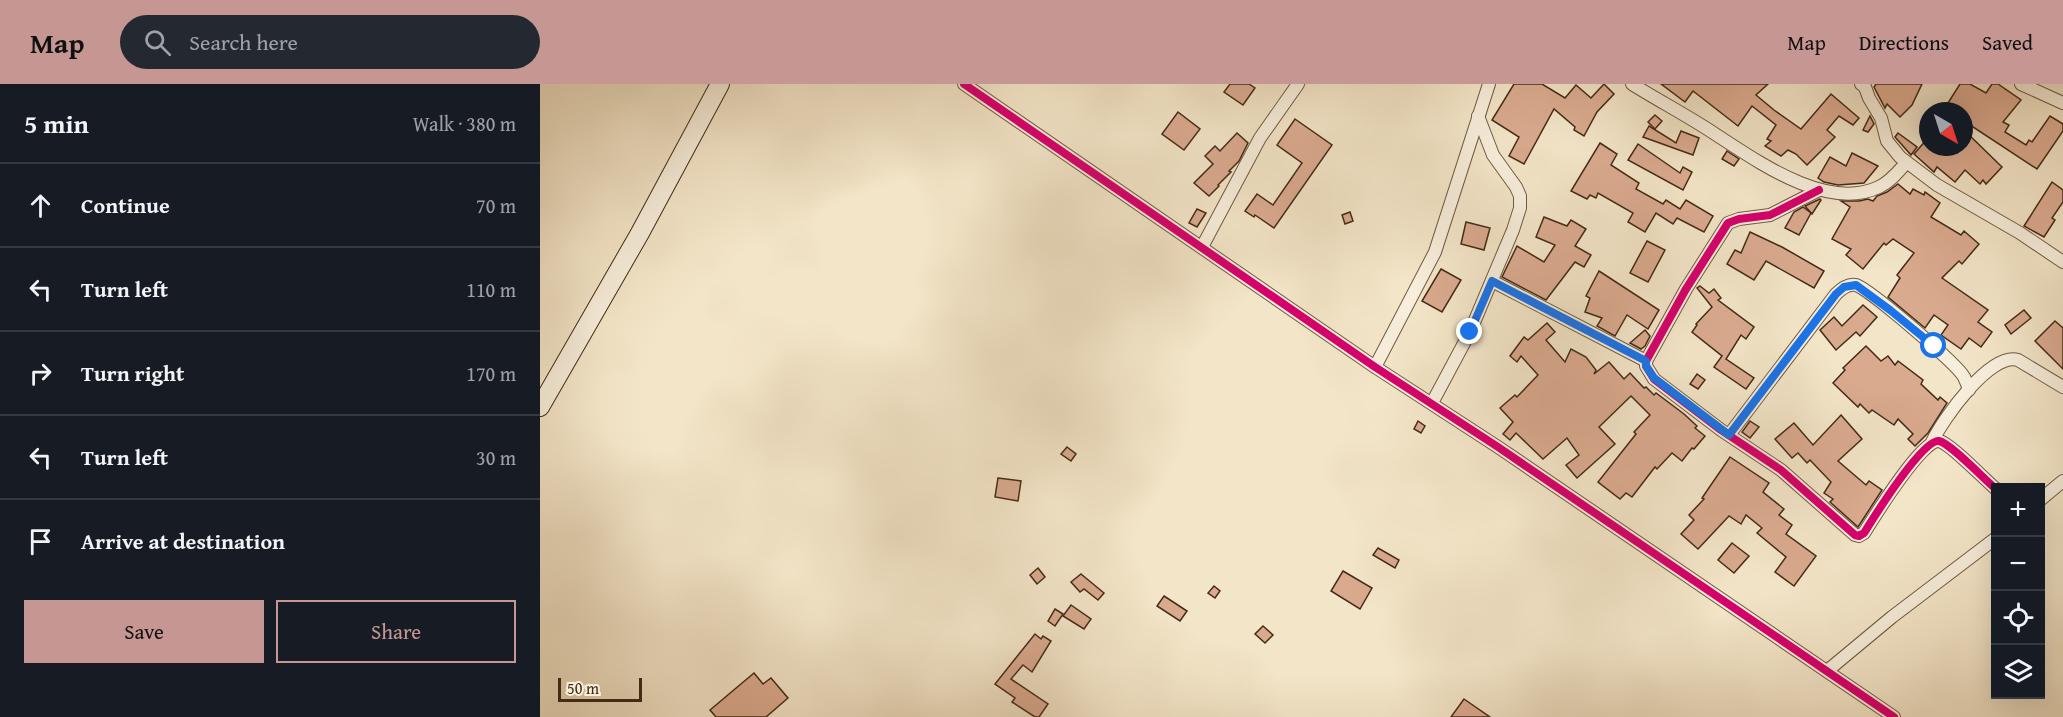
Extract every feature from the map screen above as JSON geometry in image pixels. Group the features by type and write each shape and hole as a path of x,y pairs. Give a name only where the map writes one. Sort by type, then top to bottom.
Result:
{"street":[{"path":"540,407 640,233 720,84"},
{"path":"964,84 1375,367 1432,403 1894,717"},
{"path":"1202,247 1260,138 1298,84"},
{"path":"1375,367 1435,252 1489,84"},
{"path":"1632,84 1754,160 1819,190 1847,194 1875,189 1887,183 1906,163"},
{"path":"2021,84 2063,103"},
{"path":"1865,85 1867,94 1881,118 1887,141 1906,163 1937,185 2019,233 2063,262"},
{"path":"1432,403 1470,332 1520,208 1520,196 1511,178 1493,155 1478,116"},
{"path":"1796,181 1801,199"},
{"path":"1819,190 1770,215 1739,219 1728,223 1686,289 1646,361 1646,366 1654,378 1729,435 1781,470 1857,536 1864,533 1912,464 1925,447 1932,442 1938,441 1950,447 1991,485"},
{"path":"1492,281 1646,361"},
{"path":"1729,435 1836,294 1848,285 1856,285 1934,346 1964,376 1969,390"},
{"path":"1932,442 1940,427 1969,390 1997,364 2012,358 2063,387"},
{"path":"1964,376 1980,379"},
{"path":"2045,496 2063,482"},
{"path":"1827,671 1892,616 1991,541"}],"building":[{"path":"1230,84 1249,84 1255,88 1243,105 1224,92"},
{"path":"1514,84 1542,84 1565,98 1576,85 1591,98 1604,84 1614,94 1597,112 1584,136 1574,130 1575,127 1554,109 1524,164 1509,156 1519,137 1492,120"},
{"path":"1661,84 1768,84 1756,95 1801,129 1831,94 1859,118 1853,125 1839,116 1827,130 1835,137 1807,165 1796,154 1788,150 1781,156 1765,146 1771,141 1767,139 1776,125 1752,106 1738,126 1693,91 1685,102"},
{"path":"1876,84 1922,84 1912,105 1900,117 1887,104 1885,108 1874,87"},
{"path":"1960,84 1970,84 1986,93 1992,84 1998,84 2021,100 2003,122 2009,125 2005,132 2026,145 2029,140 2032,142 2050,116 2063,124 2063,131 2037,169 1973,127 1973,102 1949,102"},
{"path":"1178,112 1200,129 1184,150 1162,134"},
{"path":"1655,115 1662,121 1655,129 1648,122"},
{"path":"1870,116 1874,124 1868,132 1863,130"},
{"path":"1295,119 1332,145 1274,228 1245,211 1257,194 1273,205 1302,163 1277,145"},
{"path":"1649,126 1676,143 1681,131 1699,138 1693,155 1643,137"},
{"path":"1237,133 1248,143 1239,161 1229,171 1231,172 1209,196 1194,183 1213,164 1205,156 1215,146 1220,151"},
{"path":"1898,133 1917,147 1911,155 1895,137"},
{"path":"1973,139 2002,167 1986,184 1983,180 1980,184 1965,170 1955,182 1937,167 1934,172 1914,154 1919,148 1919,156 1973,156"},
{"path":"1600,143 1617,154 1611,165 1639,183 1636,189 1663,204 1666,200 1680,209 1686,200 1713,216 1704,232 1677,218 1673,224 1656,213 1645,232 1628,222 1633,213 1598,193 1596,198 1590,195 1587,199 1571,191"},
{"path":"1638,144 1680,173 1683,167 1692,172 1683,190 1628,160"},
{"path":"1727,151 1739,159 1734,166 1722,159"},
{"path":"1852,153 1878,166 1864,183 1838,185 1818,178 1830,157 1846,166"},
{"path":"2052,182 2063,190 2063,202 2052,218 2055,220 2044,237 2024,226"},
{"path":"1898,184 1910,194 1913,189 1924,195 1925,192 1940,203 1931,217 1961,235 1964,231 1979,244 1962,264 1959,261 1942,278 1988,310 1978,322 1992,332 1981,347 1969,338 1961,349 1941,335 1948,325 1934,315 1925,328 1888,297 1900,278 1897,275 1914,253 1893,239 1886,245 1884,243 1863,269 1846,255 1851,249 1832,239 1850,207 1841,201 1868,199 1873,201 1877,196"},
{"path":"1821,200 1812,214 1805,206"},
{"path":"1803,207 1811,213 1799,235 1785,228 1794,212"},
{"path":"1197,209 1206,213 1197,227 1189,223"},
{"path":"1350,212 1353,221 1345,224 1342,215"},
{"path":"1544,217 1567,226 1571,220 1586,229 1575,246 1591,255 1584,267 1575,262 1546,300 1502,277 1517,246 1544,262 1555,245 1536,237"},
{"path":"1466,222 1490,228 1484,250 1461,244"},
{"path":"1750,232 1824,271 1814,288 1766,261 1754,280 1727,264 1735,250 1741,253"},
{"path":"1647,241 1665,250 1648,282 1630,273"},
{"path":"1441,269 1461,280 1442,312 1422,301"},
{"path":"1599,271 1659,310 1648,329 1627,315 1615,336 1597,326 1602,318 1585,312 1590,298 1586,296"},
{"path":"1700,286 1709,293 1714,289 1721,298 1718,300 1754,327 1746,339 1741,335 1726,359 1754,378 1746,389 1714,367 1722,356 1692,332 1696,324 1712,307 1697,288"},
{"path":"1863,305 1877,317 1860,336 1856,332 1836,350 1820,330 1834,317 1842,326"},
{"path":"2024,310 2031,318 2011,334 2005,325"},
{"path":"2055,321 2063,328 2063,369 2035,341"},
{"path":"1547,323 1555,332 1546,340 1565,362 1571,349 1586,357 1596,370 1594,374 1609,362 1624,379 1630,373 1644,388 1646,387 1654,395 1656,393 1684,414 1705,436 1682,461 1672,453 1657,469 1655,467 1632,497 1626,493 1620,499 1598,482 1636,434 1634,432 1650,415 1631,396 1599,427 1615,444 1577,478 1566,465 1579,455 1567,438 1543,459 1516,433 1510,440 1503,434 1513,422 1500,408 1515,395 1517,397 1538,375 1521,356 1517,362 1510,356 1524,337 1528,340"},
{"path":"1645,330 1650,336 1645,346 1641,349 1630,343"},
{"path":"1866,346 1881,361 1888,356 1895,365 1898,361 1923,380 1921,384 1938,400 1940,397 1947,403 1928,433 1915,446 1908,439 1913,434 1898,419 1894,425 1872,410 1869,413 1860,404 1858,407 1833,383 1845,370 1843,368"},
{"path":"1697,374 1705,380 1698,389 1690,384"},
{"path":"1841,415 1862,439 1838,461 1866,485 1869,481 1882,490 1858,527 1830,502 1833,499 1824,493 1831,482 1810,460 1807,463 1798,453 1792,458 1775,439 1794,423 1813,445"},
{"path":"1418,421 1425,426 1421,433 1414,429"},
{"path":"1750,421 1759,427 1750,438 1742,432"},
{"path":"1067,447 1076,454 1071,461 1061,454"},
{"path":"1730,457 1769,483 1763,492 1784,509 1779,515 1792,525 1786,534 1816,556 1794,586 1775,572 1786,557 1757,533 1762,528 1746,515 1741,524 1729,516 1698,549 1681,534 1694,520 1689,515 1704,499 1702,498"},
{"path":"998,478 1021,481 1018,501 995,497"},
{"path":"1732,543 1749,556 1734,573 1718,560"},
{"path":"1378,548 1399,560 1395,568 1373,555"},
{"path":"1038,568 1045,577 1037,584 1030,575"},
{"path":"1343,571 1372,588 1360,609 1331,591"},
{"path":"1081,574 1104,593 1098,600 1084,589 1080,592 1071,582"},
{"path":"1214,586 1220,591 1215,598 1208,593"},
{"path":"1164,596 1187,611 1180,621 1157,606"},
{"path":"1071,605 1091,619 1084,629 1063,616"},
{"path":"1055,609 1063,614 1055,626 1048,621"},
{"path":"1263,626 1273,635 1265,643 1255,634"},
{"path":"1035,634 1041,639 1043,636 1051,641 1032,672 1023,665 1011,679 1048,704 1039,717 1035,717 1012,702 1015,698 995,684"},
{"path":"754,673 763,684 771,678 788,698 766,717 716,717 710,710"},
{"path":"1464,699 1490,717 1451,717"}],"cycle path":[{"path":"964,84 1375,367 1498,447 1894,717"},
{"path":"1819,190 1770,215 1739,219 1728,223 1686,289 1646,361 1646,366 1654,379 1721,430 1781,470 1855,535 1859,536 1864,533 1899,480 1932,443 1939,441 1944,443 1991,484"}],"route":[{"path":"1470,332 1492,281 1646,361 1646,366 1654,378 1729,435 1836,294 1848,285 1856,285 1934,346"}]}
